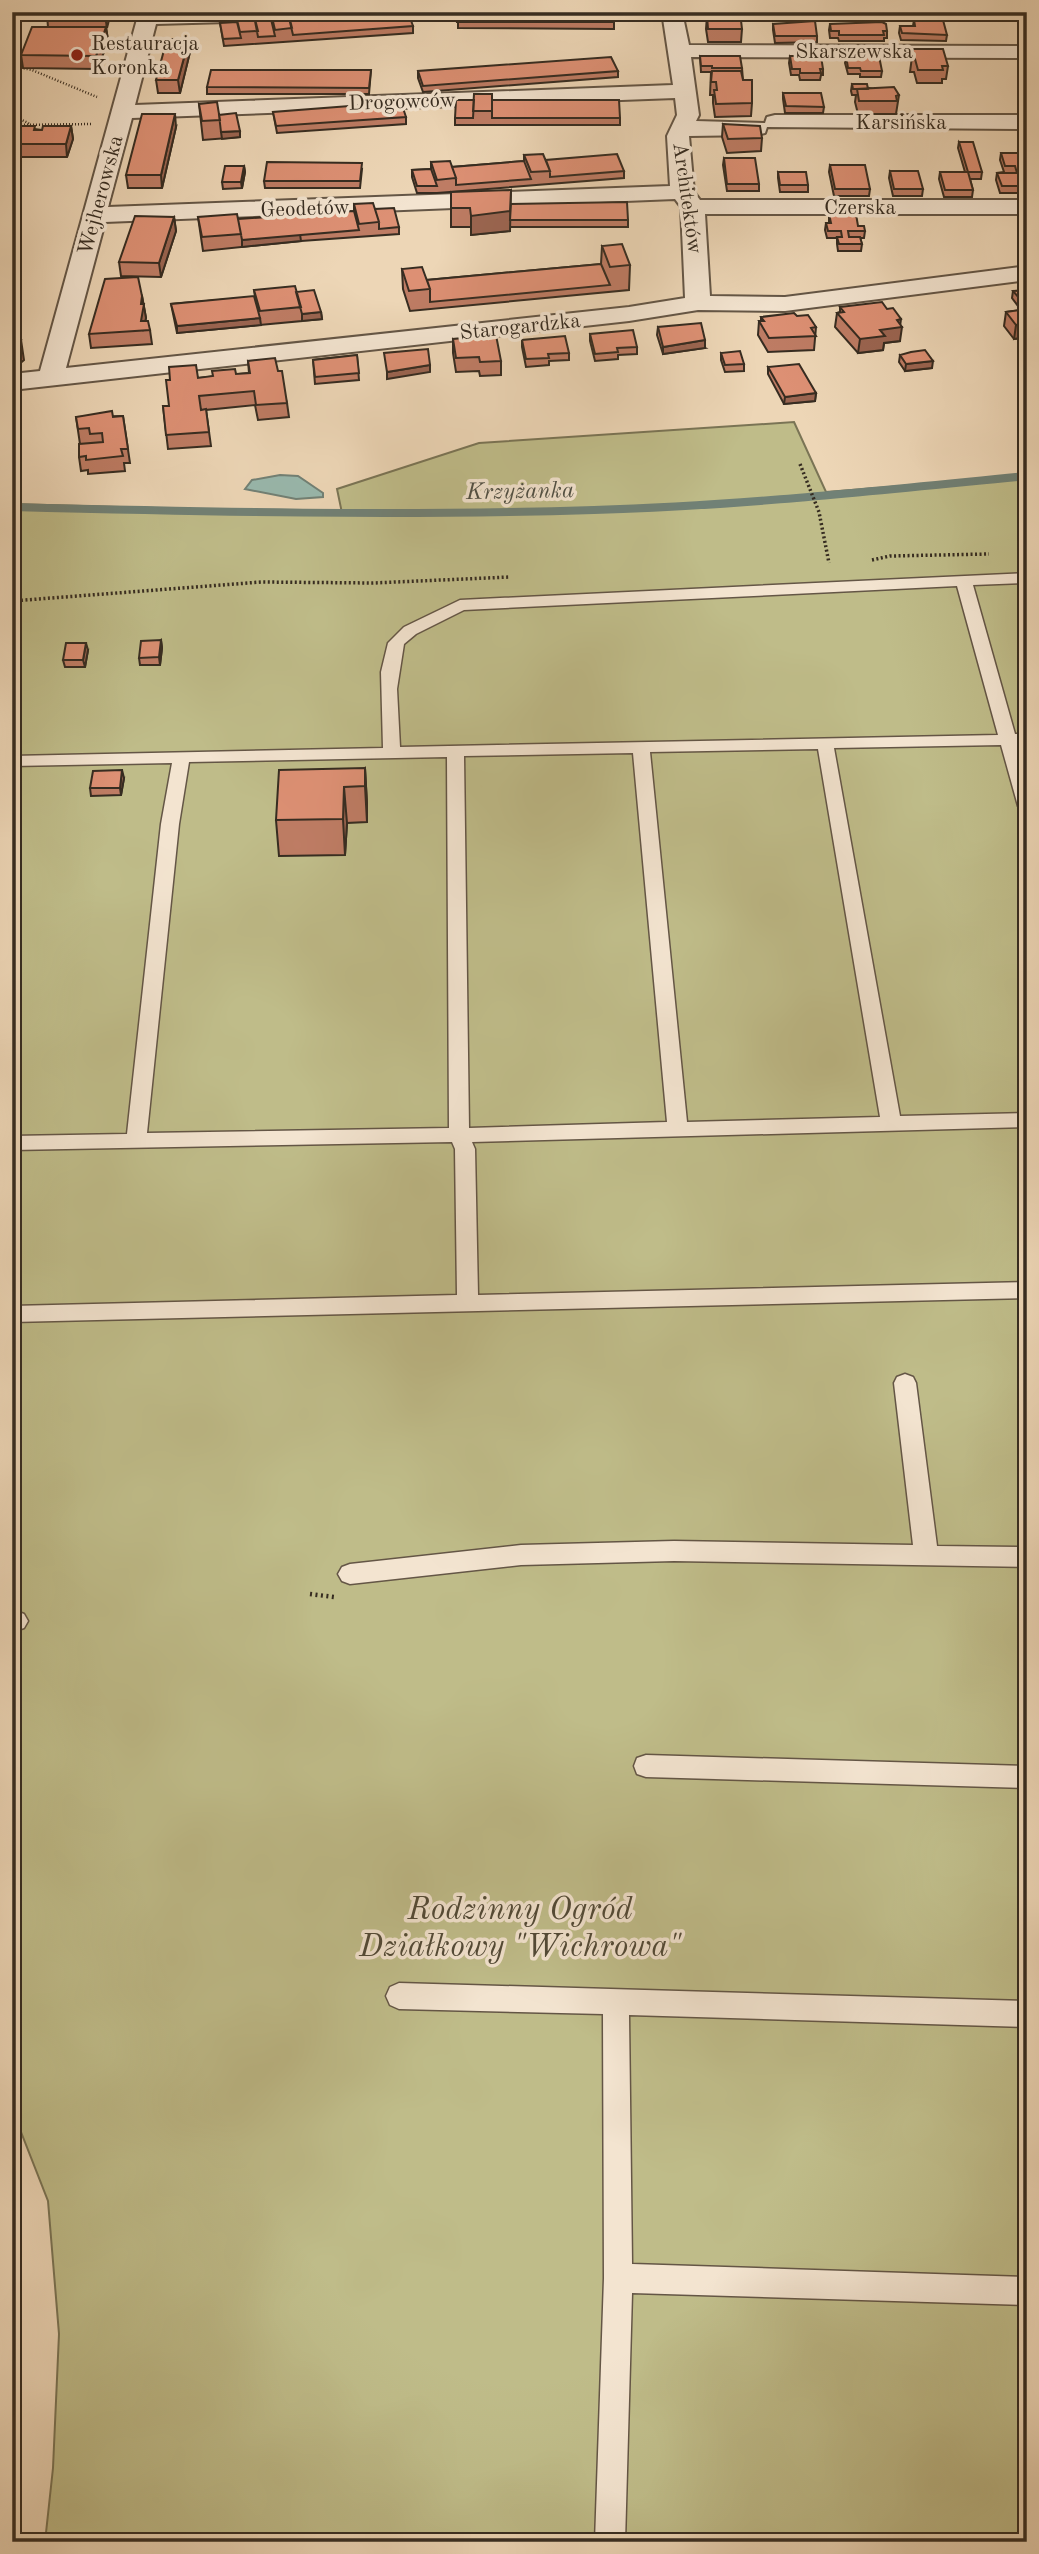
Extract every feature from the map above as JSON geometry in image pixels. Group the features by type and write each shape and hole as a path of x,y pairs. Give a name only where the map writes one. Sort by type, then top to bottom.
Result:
{"street":[{"path":"149,15 369,12"},
{"name":"Architektów","path":"672,12 688,115 678,136 688,200 698,303"},
{"name":"Wejherowska","path":"51,378 149,15"},
{"name":"Skarszewska","path":"680,51 1027,52"},
{"name":"Drogowców","path":"120,119 683,91"},
{"name":"Karsińska","path":"681,127 1027,122"},
{"name":"Geodetów","path":"96,215 688,200"},
{"name":"Czerska","path":"688,200 1027,207"},
{"name":"Starogardzka","path":"12,382 629,314 698,303 785,304 1027,273"}],"lane":[{"path":"392,751 391,652 404,634 429,624 460,605 1027,578"},
{"path":"963,579 1027,806"},
{"path":"12,761 1027,738"},
{"path":"825,743 891,1123"},
{"path":"642,746 678,1129"},
{"path":"455,750 459,1135 465,1149 468,1304"},
{"path":"136,1141 170,824 181,757"},
{"path":"12,1143 459,1135 1027,1120"},
{"path":"12,1314 1027,1290"},
{"path":"905,1383 926,1554"},
{"path":"350,1574 521,1555 674,1550 1027,1557"},
{"path":"646,1766 1027,1777"},
{"path":"399,1996 1027,2014"},
{"path":"610,2542 618,2278 616,2002"},
{"path":"618,2278 1027,2291"}],"path":[{"path":"12,66 32,70 94,95 120,119"},
{"path":"12,115 31,124"},
{"path":"12,125 120,119"},
{"path":"800,464 816,496 820,520 827,533 829,563"},
{"path":"870,561 890,556 990,554"},
{"path":"816,564 839,562"},
{"path":"12,601 261,582 373,583 518,577"}],"green space":[{"name":"Rodzinny Ogród Działkowy \"Wichrowa\"","path":"794,422 826,492 1027,476 1027,2542 45,2542 53,2468 59,2334 48,2201 12,2109 12,504 342,513 337,489 479,443"}],"water":[{"path":"280,475 298,476 323,493 323,497 296,499 245,489 252,480"}],"building":[{"path":"48,12 106,12 105,15 47,15"},
{"path":"288,12 292,28 275,30 271,13"},
{"path":"408,12 413,26 293,35 289,18"},
{"path":"458,12 614,12 614,22 457,22"},
{"path":"714,12 740,12 742,29 708,29 707,16 714,16"},
{"path":"254,15 258,31 240,32 236,16"},
{"path":"271,19 275,36 258,37 255,21"},
{"path":"914,20 943,20 947,35 902,33 900,26 915,26"},
{"path":"815,21 817,36 775,36 773,24"},
{"path":"237,22 241,38 223,39 220,23"},
{"path":"830,24 886,24 887,31 883,31 884,35 839,35 839,31 831,31"},
{"path":"32,27 106,27 96,56 21,55"},
{"path":"167,39 189,39 178,80 156,80"},
{"path":"913,49 943,49 948,66 942,66 943,70 918,70 915,59 912,59"},
{"path":"700,56 740,56 742,68 701,66"},
{"path":"790,56 821,56 823,69 820,69 821,73 800,73 800,69 792,69"},
{"path":"846,56 879,56 882,71 848,68"},
{"path":"611,57 618,71 423,86 418,71"},
{"path":"211,70 371,70 369,88 207,87"},
{"path":"712,71 741,71 743,80 752,80 752,103 716,104 714,90 717,90 716,82 711,82"},
{"path":"852,84 867,84 868,89 853,89"},
{"path":"894,87 899,95 896,96 897,101 859,101 857,89"},
{"path":"783,93 821,93 824,107 786,106"},
{"path":"474,94 492,94 492,111 473,111"},
{"path":"456,100 474,100 473,118 455,118"},
{"path":"492,100 619,100 620,118 492,118"},
{"path":"217,102 220,120 202,121 199,104"},
{"path":"401,102 406,117 276,126 273,112"},
{"path":"236,113 240,131 221,132 219,115"},
{"path":"142,114 175,114 161,175 126,175"},
{"path":"723,124 760,126 762,138 728,139"},
{"path":"12,126 35,126 34,130 42,130 43,126 71,126 66,144 12,144"},
{"path":"959,142 973,142 982,172 968,172"},
{"path":"1001,153 1027,153 1027,186 1002,186 997,173 1017,173 1015,166 1005,166"},
{"path":"543,154 550,171 531,172 524,155"},
{"path":"617,154 624,171 550,177 546,160"},
{"path":"724,158 755,158 759,184 727,184"},
{"path":"450,161 456,178 437,180 431,162"},
{"path":"524,161 531,179 456,185 452,167"},
{"path":"267,162 362,163 360,181 264,181"},
{"path":"830,165 865,165 870,189 835,189"},
{"path":"225,166 244,166 241,182 222,182"},
{"path":"431,169 437,186 417,186 412,170"},
{"path":"890,171 918,171 923,189 894,189"},
{"path":"778,172 806,172 808,185 780,185"},
{"path":"940,172 968,172 973,190 945,190"},
{"path":"511,190 510,211 471,216 470,208 451,208 451,192"},
{"path":"627,202 628,220 510,220 511,204"},
{"path":"373,203 379,222 359,224 354,204"},
{"path":"394,208 399,227 379,229 375,209"},
{"path":"354,211 359,230 242,240 238,219"},
{"path":"237,214 241,234 202,237 198,217"},
{"path":"829,214 856,214 858,226 864,226 865,231 848,231 849,237 860,237 862,244 839,244 837,237 842,237 841,231 828,231 826,223 831,223"},
{"path":"135,216 174,217 159,263 119,262"},
{"path":"622,244 630,265 610,267 602,246"},
{"path":"601,264 610,285 430,302 427,280"},
{"path":"422,267 430,289 409,291 402,269"},
{"path":"138,277 141,304 144,304 141,321 148,321 150,330 89,334 105,279"},
{"path":"295,286 301,307 260,311 254,290"},
{"path":"314,290 321,312 302,314 296,292"},
{"path":"1027,290 1027,305 1025,305 1013,291"},
{"path":"12,291 19,294 15,307 19,307 12,319"},
{"path":"254,296 260,318 177,326 171,304"},
{"path":"882,302 887,309 893,308 901,319 897,320 902,327 880,330 885,336 860,339 837,313 844,312 840,307"},
{"path":"1027,309 1027,323 1016,325 1006,312"},
{"path":"794,313 797,316 808,315 816,327 811,328 816,336 769,338 759,321 764,321 761,317"},
{"path":"701,323 705,340 663,347 658,327"},
{"path":"633,330 637,347 617,348 618,352 595,354 590,334"},
{"path":"12,335 21,340 15,345 16,350 12,350"},
{"path":"496,335 501,361 480,362 479,357 456,358 453,339"},
{"path":"565,336 569,353 548,354 549,358 526,359 522,340"},
{"path":"428,349 430,365 387,372 384,353"},
{"path":"925,350 933,361 906,364 900,355 911,352"},
{"path":"740,351 744,364 725,365 721,353"},
{"path":"357,355 359,373 315,377 313,360"},
{"path":"275,358 278,371 282,371 287,403 256,405 254,391 199,396 201,410 206,409 209,432 166,435 163,406 169,406 166,380 170,380 169,367 196,365 198,378 213,376 212,371 235,369 236,374 250,373 248,361"},
{"path":"799,364 816,393 785,397 768,367"},
{"path":"112,411 113,417 123,416 128,449 121,449 123,456 86,460 86,456 79,457 79,444 103,442 102,433 90,434 89,428 78,429 76,417"},
{"path":"161,640 159,657 139,658 141,641"},
{"path":"66,643 86,643 83,660 63,660"},
{"path":"365,768 365,786 344,787 343,819 276,820 279,770"},
{"path":"122,770 120,788 90,788 93,771"}],"waterway":[{"name":"Krzyżanka","path":"12,507 376,513 594,510 757,501 1027,476"}],"place":[{"name":"Restauracja Koronka","path":"77,55"}]}
